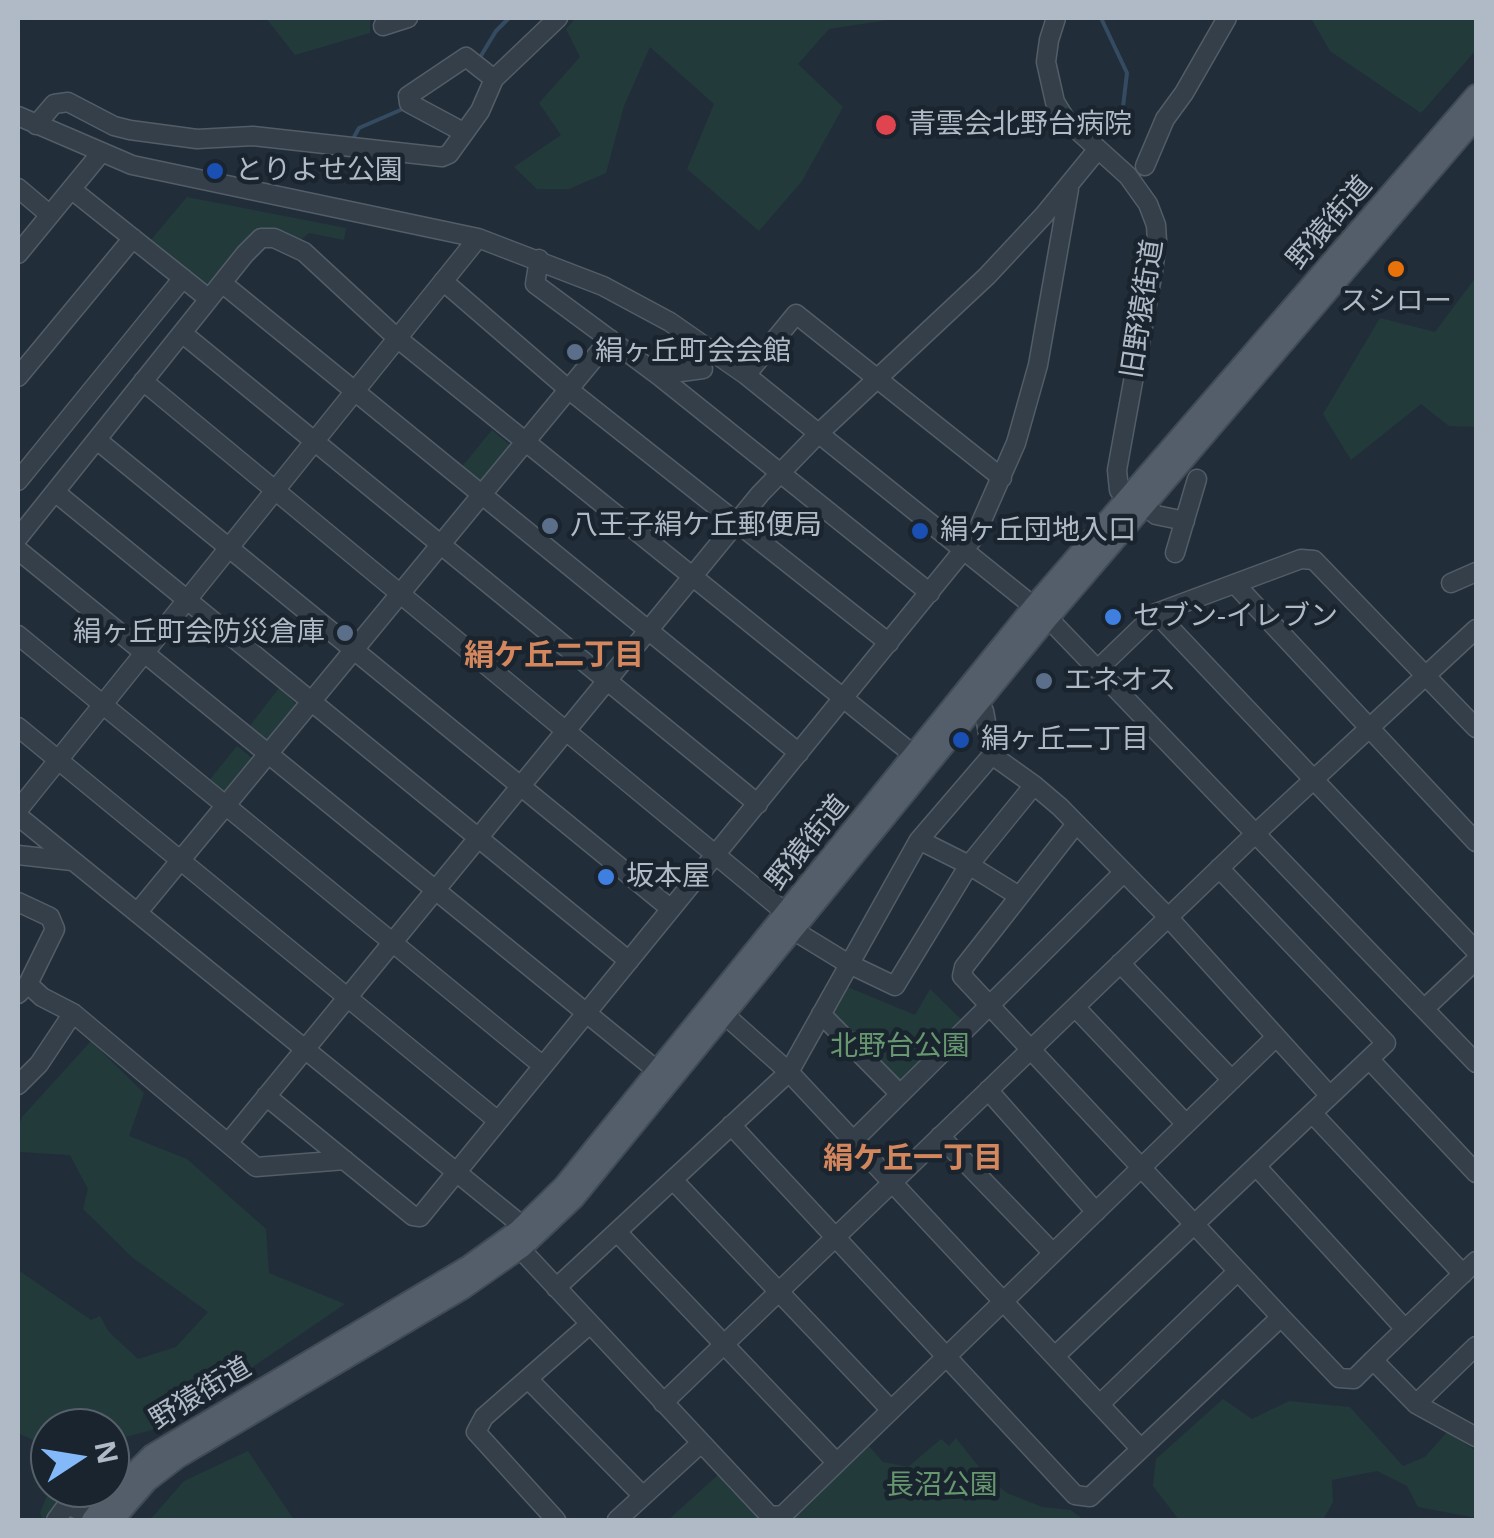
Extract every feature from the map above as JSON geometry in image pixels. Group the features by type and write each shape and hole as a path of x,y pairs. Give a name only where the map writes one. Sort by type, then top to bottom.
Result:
{"main road":[{"name":"野猿街道","path":"1135,507 1476,95"},
{"name":"野猿街道","path":"665,1077 914,756 1476,118"},
{"name":"野猿街道","path":"100,1519 111,1496 152,1455 520,1238 724,1015 789,922 977,704 1041,612"}],"street":[{"path":"382,26 408,18"},
{"path":"36,126 54,104 68,102 130,130 197,139 253,136 442,157 450,154 480,111 494,79 558,18"},
{"name":"旧野猿街道","path":"1056,18 1046,62 1055,102 1066,120 1128,176 1148,204 1157,241 1118,461 1119,490 1135,507"},
{"path":"1145,166 1165,120 1227,18"},
{"path":"463,132 409,103 408,96 466,57 494,79"},
{"path":"18,116 100,154 165,173 478,238 603,286 670,322 746,375 1041,612 1476,1063"},
{"path":"229,1142 735,524 819,433 988,276 1098,149"},
{"path":"18,254 100,154"},
{"path":"420,1217 975,536 1016,443 1038,365 1070,184"},
{"path":"18,188 50,214"},
{"path":"71,189 209,299"},
{"path":"18,377 133,238"},
{"path":"18,538 222,283 261,238 274,238 304,252 397,338 914,756"},
{"path":"478,238 18,813 72,861 514,1218 520,1238 556,1288 770,1516 784,1515 1276,1037"},
{"path":"538,259 534,284 658,375 930,593"},
{"path":"18,481 183,278"},
{"path":"443,281 568,389 889,643"},
{"path":"222,283 799,753"},
{"path":"746,375 796,314 1002,478"},
{"path":"182,333 758,804"},
{"path":"137,914 610,338"},
{"path":"658,375 703,369"},
{"path":"144,382 716,855 789,922 848,964 896,986 969,865 1034,785"},
{"path":"96,440 671,909"},
{"path":"1175,553 1198,479"},
{"path":"55,492 629,961"},
{"path":"1135,507 1185,521"},
{"path":"18,550 665,1077"},
{"path":"1098,669 1156,613 1300,559 1314,560 1476,728"},
{"path":"1452,583 1476,572"},
{"path":"1234,584 1476,842"},
{"path":"1156,613 1476,951"},
{"path":"662,1403 1218,868 1476,629"},
{"path":"18,635 543,1066"},
{"path":"977,704 984,711 992,755 1034,785 1076,824 1168,917 1330,1096"},
{"path":"18,727 498,1121"},
{"path":"556,1288 789,1072 919,840 992,755"},
{"path":"1076,824 964,967 962,976 1339,1378 1354,1379 1470,1268 1312,1113"},
{"path":"919,840 1020,896"},
{"path":"18,855 72,861"},
{"path":"1054,1356 1386,1044 1218,868"},
{"path":"853,1141 1123,874"},
{"path":"19,905 50,916 55,929 23,989 74,1013 256,1167 345,1160"},
{"path":"1424,1009 1476,960"},
{"path":"1120,963 1232,1080"},
{"path":"1075,1006 1186,1124"},
{"path":"18,1085 39,1064 74,1013"},
{"path":"820,1014 900,1094"},
{"path":"724,1015 789,1072 1141,1448"},
{"path":"1369,1060 1476,1173"},
{"path":"988,1090 1096,1212"},
{"path":"266,1096 420,1217"},
{"path":"266,1096 420,1217"},
{"path":"731,1126 1075,1495 1090,1496 1282,1317"},
{"path":"940,1136 1053,1253"},
{"path":"1256,1166 1405,1329"},
{"path":"673,1180 891,1410"},
{"path":"617,1232 837,1463"},
{"path":"1100,1404 1238,1271"},
{"path":"556,1520 476,1432 484,1417 590,1324"},
{"path":"1416,1404 1476,1346"},
{"path":"1373,1360 1416,1404 1475,1434"},
{"path":"528,1379 642,1496"},
{"path":"616,1520 700,1444"},
{"path":"56,1520 67,1505 100,1519"}],"green space":[{"path":"266,18 370,18 370,33 295,55"},
{"path":"576,18 900,18 829,29 798,64 843,107 802,181 759,231 687,169 714,104 650,47 624,106 606,173 569,189 537,189 514,167 561,135 539,103 580,57 566,29"},
{"path":"1311,18 1476,18 1476,50 1421,113 1330,51"},
{"path":"187,197 346,228 344,240 309,233 296,244 275,234 209,296 145,247"},
{"path":"1476,277 1476,427 1449,426 1421,404 1351,460 1323,414 1380,318 1435,332"},
{"path":"492,430 510,445 477,484 460,469"},
{"path":"279,688 297,705 272,739 262,740 249,727"},
{"path":"237,746 252,758 221,795 207,783"},
{"name":"北野台公園","path":"838,983 915,1015 930,989 968,1026 900,1094 821,1014"},
{"path":"91,1041 144,1093 129,1136 187,1159 266,1229 269,1273 345,1304 166,1426 130,1436 130,1408 30,1408 30,1439 18,1433 18,1270 91,1320 100,1316 109,1332 138,1359 176,1347 208,1312 133,1258 83,1209 88,1189 70,1155 20,1152 18,1129 22,1117"},
{"path":"1223,1399 1252,1419 1289,1401 1350,1407 1403,1466 1425,1457 1448,1431 1476,1451 1476,1518 1418,1507 1407,1486 1377,1471 1332,1480 1333,1502 1323,1520 1179,1520 1153,1486 1156,1459"},
{"name":"長沼公園","path":"956,1438 986,1476 1007,1493 1042,1507 1071,1510 1084,1520 784,1520 867,1444 883,1462 908,1467 941,1439 949,1446"},
{"path":"248,1451 294,1520 150,1520 184,1481"},
{"path":"719,1474 763,1520 668,1520"},
{"path":"42,1508 54,1508 43,1520"}],"waterway":[{"path":"479,59 509,18"},
{"path":"1101,18 1127,73 1123,107 1114,124"},
{"path":"354,137 359,128 405,108"}],"place":[{"name":"青雲会北野台病院","path":"886,125"},
{"name":"とりよせ公園","path":"215,171"},
{"name":"スシロー","path":"1396,269"},
{"name":"絹ヶ丘町会会館","path":"575,352"},
{"name":"八王子絹ケ丘郵便局","path":"550,526"},
{"name":"絹ヶ丘団地入口","path":"920,531"},
{"name":"セブン-イレブン","path":"1113,617"},
{"name":"絹ヶ丘町会防災倉庫","path":"345,633"},
{"name":"エネオス","path":"1044,681"},
{"name":"絹ヶ丘二丁目","path":"961,740"},
{"name":"坂本屋","path":"606,877"}],"district":[{"name":"絹ケ丘二丁目","path":"554,656"},
{"name":"絹ケ丘一丁目","path":"913,1159"}]}
